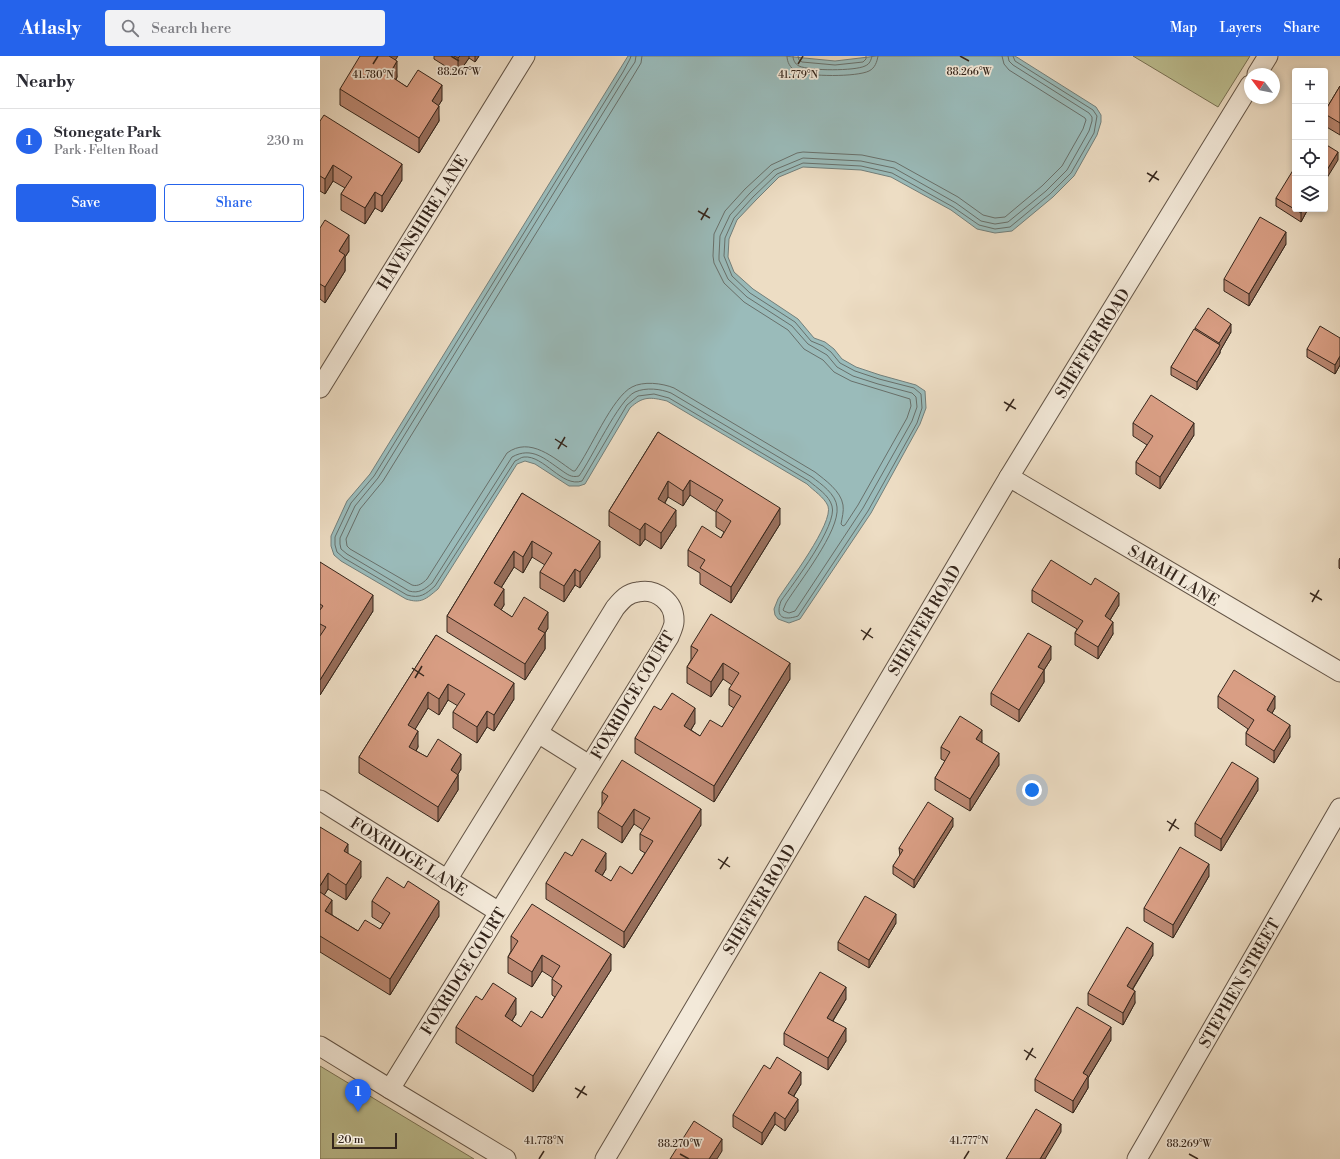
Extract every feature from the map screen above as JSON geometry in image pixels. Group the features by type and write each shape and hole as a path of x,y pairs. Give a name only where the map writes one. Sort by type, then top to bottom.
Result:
{"street":[{"name":"HAVENSHIRE LANE","path":"320,388 525,56"},
{"path":"1261,68 1268,56"},
{"name":"SHEFFER ROAD","path":"605,1159 1009,477 1244,95"},
{"name":"SARAH LANE","path":"1009,477 1340,672"},
{"name":"FOXRIDGE COURT","path":"390,1089 669,637 674,622 672,608 663,597 651,592 637,592 624,597 615,608 447,880"},
{"path":"538,733 590,765"},
{"name":"FOXRIDGE LANE","path":"320,800 499,912"},
{"name":"STEPHEN STREET","path":"1137,1159 1340,808"},
{"path":"320,1046 506,1159"}],"green space":[{"path":"1133,56 1250,56 1218,107"},
{"path":"320,1066 474,1159 320,1159"}],"water":[{"path":"628,56 784,56 835,61 877,56 1015,56 1096,107 1101,115 1101,122 1097,135 1074,176 1053,197 1012,231 995,233 977,229 951,210 891,177 861,170 803,167 779,177 737,220 729,239 728,257 734,272 753,289 798,319 814,338 825,342 834,349 842,359 856,367 916,385 925,391 926,408 920,424 871,513 800,619 789,623 778,619 775,615 774,609 778,599 817,539 828,514 828,506 807,484 667,401 651,398 643,399 630,408 585,484 579,486 569,486 535,464 525,461 517,464 438,589 423,600 416,601 406,599 341,561 334,555 331,546 331,536 347,501 370,474"}],"building":[{"path":"360,56 389,56 397,61 389,75 407,87 418,70 442,85 432,101 439,106 419,138 340,89"},
{"path":"1340,86 1340,123 1328,116 1328,106"},
{"path":"324,115 402,164 382,196 375,192 365,208 341,194 352,177 333,165 325,179 320,176 320,121"},
{"path":"1328,146 1338,152 1328,168"},
{"path":"1292,172 1292,208 1276,198"},
{"path":"1260,217 1286,232 1249,294 1224,279"},
{"path":"325,220 349,235 339,251 345,255 325,287 320,284 320,228"},
{"path":"1208,308 1231,324 1219,343 1195,328"},
{"path":"1320,326 1340,338 1340,356 1335,365 1307,349"},
{"path":"1194,329 1220,345 1197,382 1171,367"},
{"path":"1151,395 1194,423 1160,477 1136,462 1153,436 1133,423"},
{"path":"658,432 780,508 731,587 700,568 705,560 688,550 702,526 721,538 731,521 716,511 723,500 690,480 683,491 668,481 658,499 676,510 661,533 645,523 640,530 609,511"},
{"path":"522,493 600,541 580,572 575,569 564,586 540,572 552,553 532,541 523,557 514,551 494,583 504,589 494,605 512,617 524,597 548,612 538,629 545,633 525,664 447,616"},
{"path":"1051,560 1091,585 1095,578 1119,593 1105,616 1113,622 1098,647 1075,633 1083,621 1032,590"},
{"path":"320,562 373,595 320,680 320,636 326,627 320,624 320,610 323,606 320,604"},
{"path":"711,614 790,663 714,786 635,738 654,706 661,710 672,693 695,708 684,726 700,736 710,720 722,727 741,696 729,689 739,673 723,663 711,682 687,667 698,650 691,646"},
{"path":"1028,633 1051,646 1038,667 1044,670 1019,710 991,693"},
{"path":"436,635 514,683 494,715 487,711 477,727 453,712 465,694 448,684 439,699 428,692 408,725 418,731 409,747 427,757 438,739 461,754 451,770 458,775 438,807 359,757"},
{"path":"1234,670 1275,696 1267,710 1290,725 1274,751 1246,733 1254,720 1218,696"},
{"path":"960,716 982,730 976,739 999,753 970,799 935,778 950,752 941,747"},
{"path":"622,760 701,809 624,932 546,883 565,852 572,856 582,839 606,853 595,871 611,881 620,866 632,874 653,841 640,834 650,818 634,809 622,827 598,812 608,796 602,792"},
{"path":"1232,762 1258,778 1221,839 1195,823"},
{"path":"928,802 953,818 914,880 893,866 903,850 899,848"},
{"path":"320,827 348,844 344,851 361,861 346,885 328,873 320,886"},
{"path":"1180,847 1209,864 1173,925 1144,908"},
{"path":"387,877 404,888 408,881 439,901 390,979 320,936 320,892 332,900 325,911 358,931 365,920 380,929 390,913 372,901"},
{"path":"865,896 896,914 869,960 838,942"},
{"path":"532,904 611,954 533,1076 456,1027 476,996 482,1000 493,983 516,998 505,1016 521,1027 531,1011 542,1018 562,986 552,979 560,966 542,955 532,972 508,957 518,941 511,936"},
{"path":"1127,927 1153,943 1127,986 1135,991 1123,1013 1088,993"},
{"path":"820,972 846,987 827,1018 846,1028 828,1058 784,1033"},
{"path":"1077,1007 1111,1027 1083,1073 1088,1076 1073,1101 1035,1079"},
{"path":"777,1057 801,1072 788,1093 798,1099 785,1119 775,1112 762,1133 733,1115 764,1065 770,1069"},
{"path":"1036,1109 1061,1124 1040,1159 1006,1159"},
{"path":"694,1121 722,1139 709,1159 670,1159"}],"place":[{"name":"Stonegate Park","path":"358,1112"}]}
